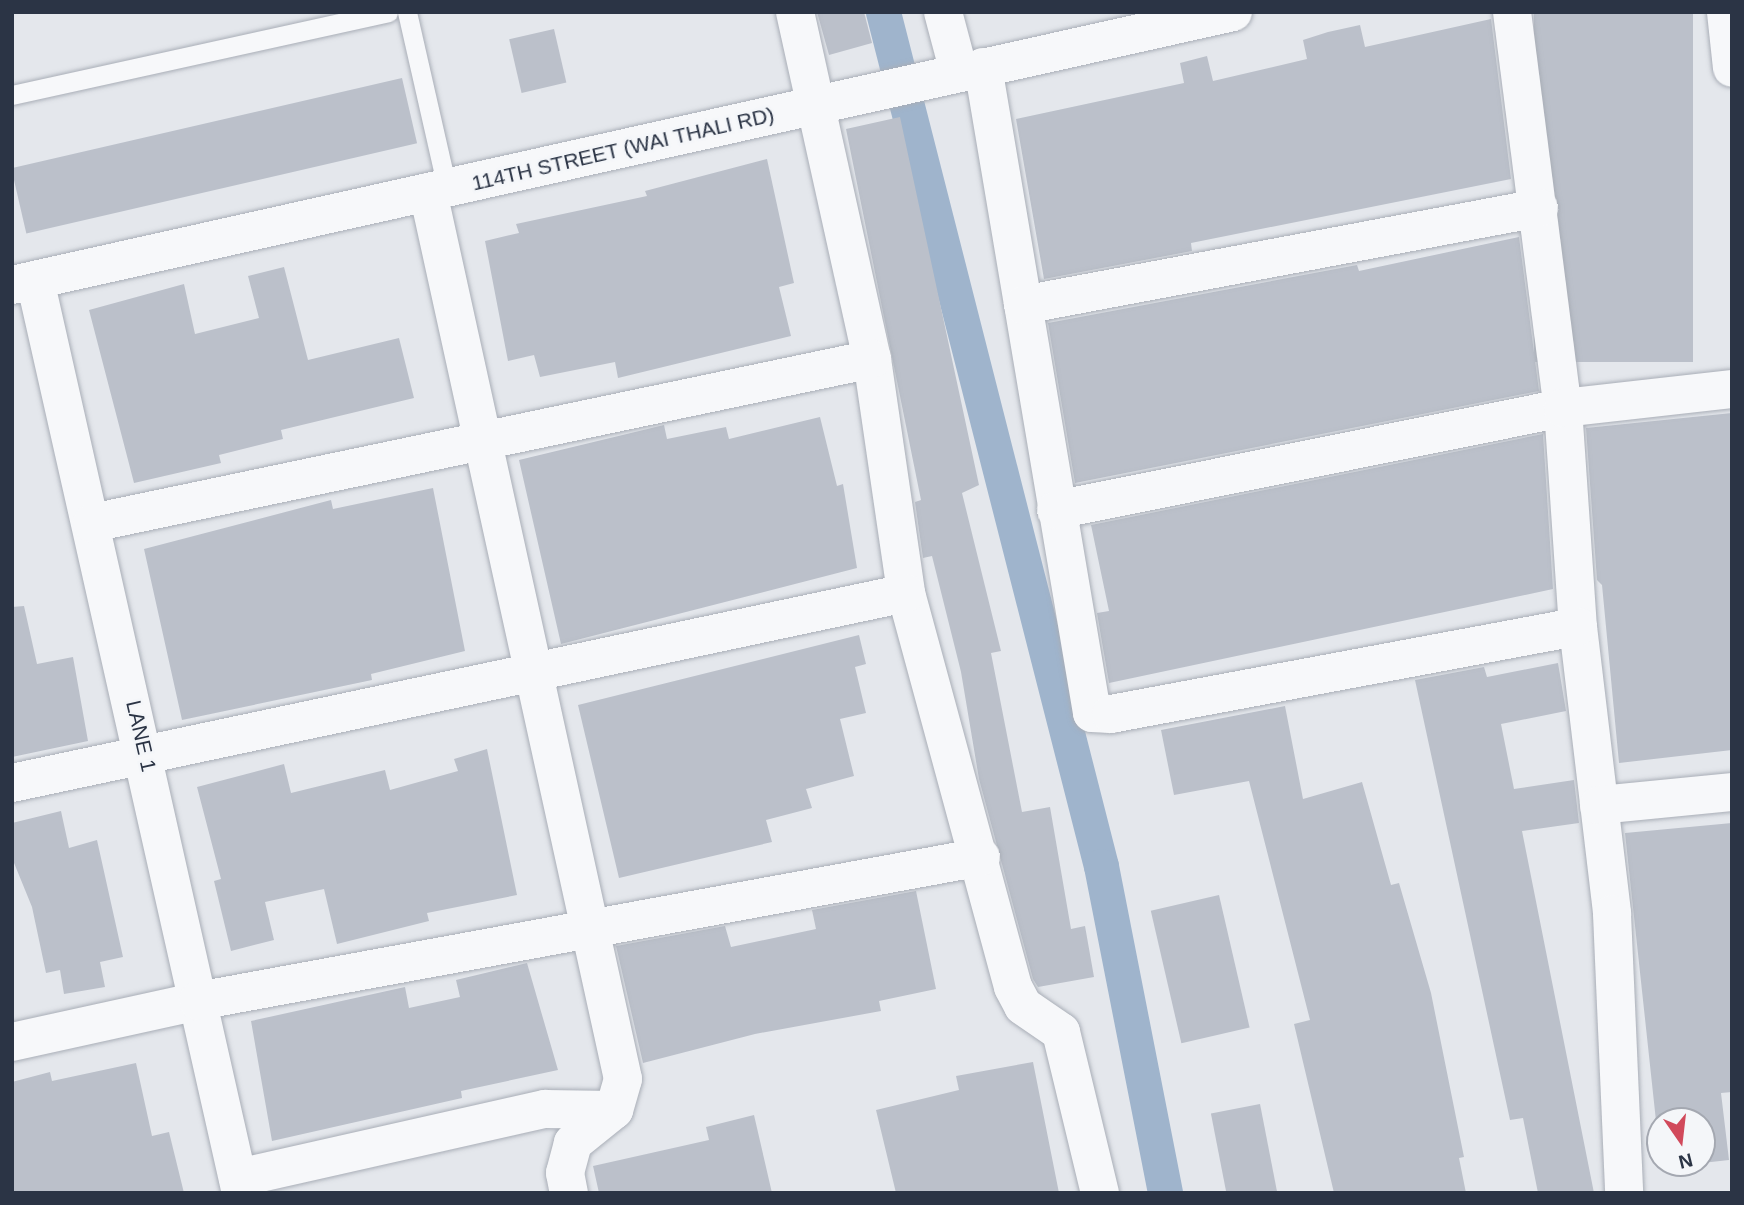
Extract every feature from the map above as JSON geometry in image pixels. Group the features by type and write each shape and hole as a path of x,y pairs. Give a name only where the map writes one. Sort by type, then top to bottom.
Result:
{"street":[{"path":"794,12 872,359 906,593 981,857 1013,987 1023,1006 1061,1032 1100,1193"},
{"path":"943,12 1023,305 1092,713 1111,714 1578,627"},
{"name":"114TH STREET (WAI THALI RD)","path":"24,282 817,106 960,72 1147,20 1233,12"},
{"path":"1512,12 1563,408 1578,627 1612,914 1624,1193"},
{"path":"1726,12 1732,68"},
{"path":"437,190 533,671 623,1079 614,1110 573,1143 565,1173 569,1193"},
{"path":"1023,305 1539,208"},
{"name":"LANE 1","path":"24,282 92,523 239,1185"},
{"path":"92,523 872,359"},
{"path":"1056,510 1563,408 1732,389"},
{"path":"12,783 906,593"},
{"path":"1599,805 1732,792"},
{"path":"12,1042 198,1002 591,927 981,857"},
{"path":"239,1185 545,1109 614,1110"}],"lane":[{"path":"13,92 388,12"},
{"path":"407,12 437,190"}],"building":[{"path":"817,12 864,12 872,43 829,55"},
{"path":"1534,12 1693,12 1693,362 1534,362"},
{"path":"1491,19 1511,179 1191,243 1192,251 1044,279 1016,119 1184,83 1180,63 1207,56 1213,81 1307,59 1303,40 1328,32 1360,25 1365,47"},
{"path":"554,29 566,83 522,93 509,39"},
{"path":"402,78 417,143 26,233 12,168"},
{"path":"900,117 979,485 962,493 1001,651 991,653 1022,812 1050,807 1071,929 1085,926 1094,977 1038,987 1033,979 979,779 961,672 932,556 923,558 915,502 921,500 846,129"},
{"path":"767,159 794,283 779,287 791,336 618,378 615,362 540,377 534,355 508,361 485,241 519,233 516,224 647,196 645,191"},
{"path":"1519,237 1539,391 1075,483 1048,323 1357,265 1359,271"},
{"path":"284,267 308,360 399,338 414,398 281,430 283,439 219,455 221,463 134,483 89,310 184,284 195,334 259,318 248,276"},
{"path":"1732,413 1732,750 1619,763 1602,585 1597,580 1586,428"},
{"path":"820,417 837,486 843,484 857,568 561,644 519,460 664,425 667,439 726,427 729,439"},
{"path":"1543,434 1553,589 1109,683 1097,613 1109,611 1091,525"},
{"path":"433,488 465,651 371,674 372,680 182,720 144,549 331,500 333,509"},
{"path":"24,606 37,664 73,657 88,741 12,757 12,607"},
{"path":"859,635 866,664 855,667 866,713 840,719 854,776 806,789 812,808 766,820 772,842 619,878 578,705"},
{"path":"1558,663 1566,711 1501,724 1514,789 1574,780 1579,823 1522,831 1594,1193 1538,1193 1523,1118 1510,1120 1415,680 1484,667 1487,677"},
{"path":"1285,706 1303,799 1362,782 1391,885 1399,883 1431,993 1464,1157 1459,1158 1466,1193 1334,1193 1294,1024 1310,1020 1249,781 1174,795 1161,730"},
{"path":"487,749 517,895 427,913 429,921 337,944 324,889 265,902 274,940 231,951 214,881 221,879 197,787 284,764 291,793 385,770 390,790 458,771 454,759"},
{"path":"61,811 69,848 97,840 123,957 100,962 105,987 64,994 60,970 46,973 32,907 12,858 12,823"},
{"path":"1732,823 1732,1092 1721,1093 1729,1160 1716,1161 1716,1107 1655,1107 1625,833"},
{"path":"916,891 936,989 879,1001 881,1011 755,1034 643,1063 616,946 725,926 731,947 816,929 812,910"},
{"path":"1219,895 1250,1028 1181,1043 1151,911"},
{"path":"527,963 558,1070 461,1091 462,1098 272,1141 251,1021 405,987 409,1008 460,997 456,980"},
{"path":"1033,1062 1059,1193 896,1193 876,1110 959,1090 956,1076"},
{"path":"136,1063 152,1136 169,1132 184,1193 12,1193 12,1082 50,1072 52,1081"},
{"path":"1260,1104 1277,1193 1226,1193 1211,1114"},
{"path":"754,1115 772,1193 599,1193 593,1166 709,1140 706,1127"}],"waterway":[{"path":"883,12 1101,866 1165,1193"}]}
